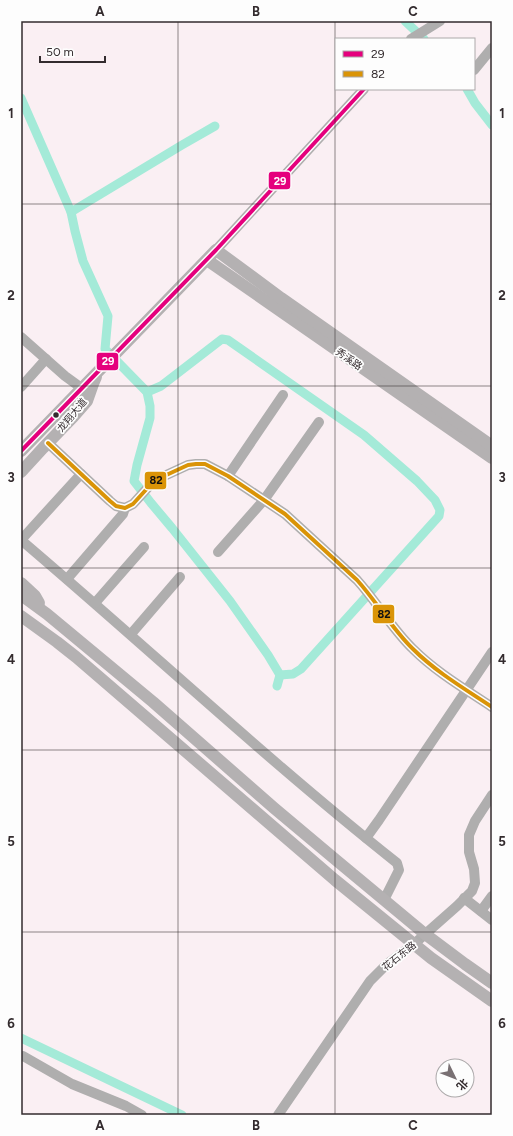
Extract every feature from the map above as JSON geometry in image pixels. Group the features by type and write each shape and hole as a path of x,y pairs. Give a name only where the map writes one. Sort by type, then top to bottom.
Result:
{"main road":[{"name":"龙翔大道","path":"21,451 86,391 100,371 122,347 216,250"},
{"name":"秀溪路","path":"216,250 312,320 492,446"},
{"name":"秀溪路","path":"207,260 492,458"},
{"name":"龙翔大道","path":"21,472 87,401 86,391"},
{"path":"21,583 35,596 47,614"},
{"path":"21,595 47,614 153,702 279,813 425,934 492,983"},
{"path":"21,616 76,657 335,880 431,958 492,1001"}],"street":[{"path":"413,38 440,21"},
{"path":"412,38 425,23"},
{"path":"475,69 492,48"},
{"name":"龙翔大道","path":"216,250 363,90"},
{"path":"21,337 65,376 86,391"},
{"path":"21,387 46,359"},
{"path":"228,476 283,395"},
{"path":"218,552 264,500 319,422"},
{"path":"48,443 116,506 124,508 133,504 153,482 188,465 205,464 228,476 285,514 357,580 400,635 426,662 492,707"},
{"path":"81,474 21,540 131,634 308,790 397,863 399,870 384,900"},
{"path":"67,579 123,514 124,508"},
{"path":"95,603 144,547"},
{"path":"131,634 180,577"},
{"path":"366,838 492,652"},
{"name":"花石东路","path":"278,1115 370,981 387,964 414,944 472,891 476,883 469,852 469,836 475,820 492,795"},
{"path":"481,912 492,896"},
{"path":"464,898 492,920"},
{"path":"23,1056 72,1084 126,1106 142,1115"}],"waterway":[{"path":"405,21 423,38"},
{"path":"468,90 475,103 492,125"},
{"path":"21,98 71,212 83,261 108,316 105,349 147,392 150,406 150,418 134,481 230,601 268,655 280,675 277,686"},
{"path":"71,212 215,126"},
{"path":"147,392 161,386 222,339 228,340 364,435 417,481 435,500 440,510 439,516 301,669 293,674 280,675"},
{"path":"21,1038 182,1115"}],"transit line":[{"name":"29","path":"21,451 216,250 363,90"},
{"name":"82","path":"48,443 110,501 116,506 125,508 133,504 153,482 188,465 205,464 228,476 285,514 357,580 398,633 422,657 451,680 492,707"}]}
